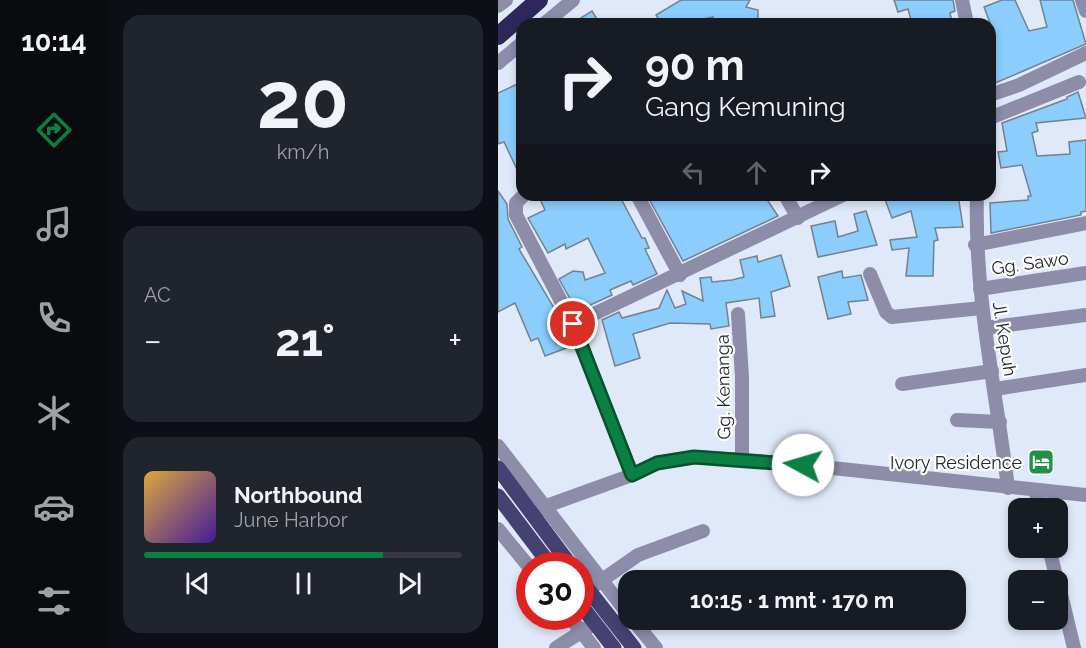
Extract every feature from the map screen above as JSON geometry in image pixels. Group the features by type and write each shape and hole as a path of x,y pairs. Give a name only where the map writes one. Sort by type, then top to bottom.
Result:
{"highway":[{"path":"518,18 536,2"},
{"path":"498,36 516,20"}],"main road":[{"path":"498,468 539,511 563,552"},
{"path":"498,496 541,552"},
{"path":"594,596 634,648"},
{"path":"595,623 614,648"}],"street":[{"path":"498,6 506,0"},
{"path":"551,18 573,0"},
{"path":"1082,0 1086,10"},
{"path":"966,1 966,18"},
{"path":"536,2 542,18"},
{"path":"498,63 516,48"},
{"path":"996,93 1018,86 1086,53"},
{"path":"996,116 1078,82"},
{"path":"518,201 516,215 573,324 632,475"},
{"path":"640,201 680,275"},
{"path":"788,201 798,218"},
{"path":"573,324 831,201"},
{"name":"Jl. Kepuh","path":"977,201 975,245 1008,488"},
{"path":"975,245 1086,223"},
{"name":"Gg. Sawo","path":"980,289 1086,273"},
{"path":"870,274 886,312 892,317 982,308"},
{"name":"Gg. Kenanga","path":"738,314 742,377 742,459"},
{"path":"985,328 1086,315"},
{"path":"902,384 992,371"},
{"path":"995,389 1086,375"},
{"path":"957,420 1000,422"},
{"path":"498,446 539,511 618,600"},
{"path":"539,511 657,463 694,457 742,459 1086,495"},
{"path":"1035,490 1037,498"},
{"path":"516,519 498,529 517,552"},
{"path":"594,582 602,580 638,555 703,531"},
{"path":"612,620 618,618"},
{"path":"556,648 595,623"},
{"path":"1068,624 1074,648"},
{"path":"642,630 656,648"},
{"path":"581,632 594,648"}],"building":[{"path":"681,0 750,0 746,7 758,10 758,18 658,18 656,15"},
{"path":"894,0 953,0 955,11 950,13 951,18 910,18 908,9 898,12"},
{"path":"1002,0 1015,0 1029,31 1047,27 1040,0 1073,0 1086,44 996,83 996,18 988,18 984,7"},
{"path":"592,11 596,18 581,18"},
{"path":"516,85 516,167 504,142 498,144 498,93"},
{"path":"1078,92 1086,118 1036,123 1038,131 1032,133 1037,156 1070,154 1069,142 1086,140 1086,211 1081,212 1081,215 991,233 990,203 1028,200 1028,196 1031,196 1022,165 1001,168 998,152 1007,151 1002,123 1067,99"},
{"path":"498,191 507,204 508,219 522,247 519,249 560,318 557,319 569,347 545,356 538,338 531,341 515,303 498,312"},
{"path":"541,201 622,201 642,238 645,238 649,248 645,249 657,274 633,285 631,281 610,290 612,295 577,311 559,279 573,271 583,272 585,280 605,273 588,238 566,249 565,244 548,253 528,218 545,210"},
{"path":"650,201 768,201 778,216 683,261"},
{"path":"886,201 959,201 963,227 935,228 938,240 934,241 933,276 906,276 909,248 892,250 890,240 917,237 911,211 892,218"},
{"path":"866,211 877,245 818,257 811,226 835,221 838,237 858,231 854,214"},
{"path":"781,255 790,286 771,292 775,316 761,318 759,298 726,303 729,326 711,329 710,324 670,323 633,334 640,358 615,366 602,320 619,312 622,318 659,308 667,290 675,308 686,304 682,291 703,301 700,278 711,277 712,282 744,277 740,260 757,256 758,262"},
{"path":"842,271 843,278 861,275 868,300 848,302 851,314 828,319 818,277"}],"place":[{"name":"Ivory Residence","path":"1041,462"}],"route":[{"path":"573,324 632,475 657,463 694,457 803,465"}]}
